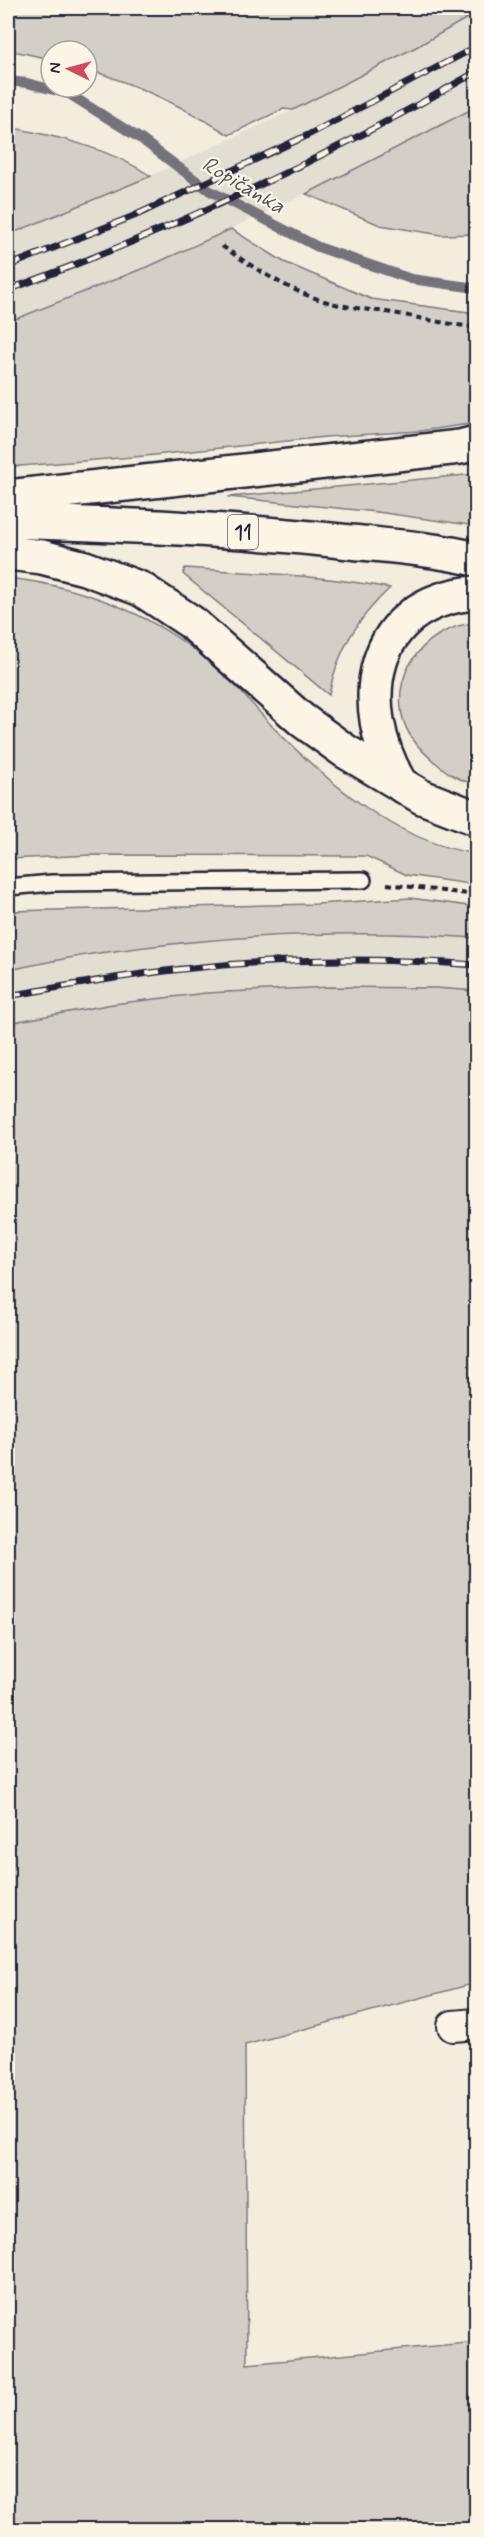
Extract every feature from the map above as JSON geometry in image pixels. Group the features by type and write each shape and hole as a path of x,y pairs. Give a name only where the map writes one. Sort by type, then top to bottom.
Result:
{"main road":[{"path":"8,497 460,447 477,443"},
{"name":"11","path":"8,521 170,526 320,538 449,553 477,559"},
{"path":"8,553 42,557 85,568 141,589 191,622 302,720 345,751 401,785 448,809 477,818"},
{"path":"401,785 383,750 377,730 375,689 380,660 389,642 417,612 453,595 477,593"}],"lane":[{"path":"8,887 52,883 363,880"}],"path":[{"path":"222,246 267,276 307,295 343,306 404,315 444,324 477,327"},
{"path":"363,880 455,894 477,894"}],"shaded area":[{"path":"8,8 476,8 476,13 420,45 293,110 283,109 229,135 160,98 99,73 99,39 39,39 39,56 8,50"},
{"path":"476,13 476,107 329,183 154,264 8,322 8,235 122,189 293,110 420,45"},
{"path":"476,107 476,234 441,235 380,225 306,194"},
{"path":"8,127 82,144 118,158 151,176 8,235"},
{"path":"231,229 284,262 371,299 476,313 476,423 420,431 325,437 145,456 8,467 8,322 154,264"},
{"path":"476,474 476,526 377,512 228,497"},
{"path":"185,568 313,577 390,588 358,624 350,637 337,664 329,695 183,574"},
{"path":"8,578 66,588 93,597 146,619 171,633 218,669 315,767 364,806 417,836 446,847 476,854 476,885 407,875 366,856 92,855 8,859"},
{"path":"476,623 476,784 450,774 420,748 404,722 400,698 409,666 430,641 459,626"},
{"path":"410,898 476,907 476,938 338,934 199,941 94,954 8,970 8,911 317,904"},
{"path":"330,935 438,935 476,938 476,991 436,988 331,987 206,993 113,1004 8,1023 8,970 105,952 201,940"},
{"path":"331,987 436,988 476,991 476,1983 245,2045 247,2364 476,2342 476,2529 8,2529 8,1023 113,1004 206,993"}],"building":[{"path":"471,2080 476,2080 476,2150 474,2150"}],"waterway":[{"name":"Ropičanka","path":"8,81 27,83 69,94 141,139 210,191 318,247 411,279 476,288"}],"railway":[{"path":"8,266 134,216 306,136 476,47"},
{"path":"8,290 128,243 246,191 363,134 476,72"},
{"path":"8,996 129,976 236,964 339,960 476,965"}]}
